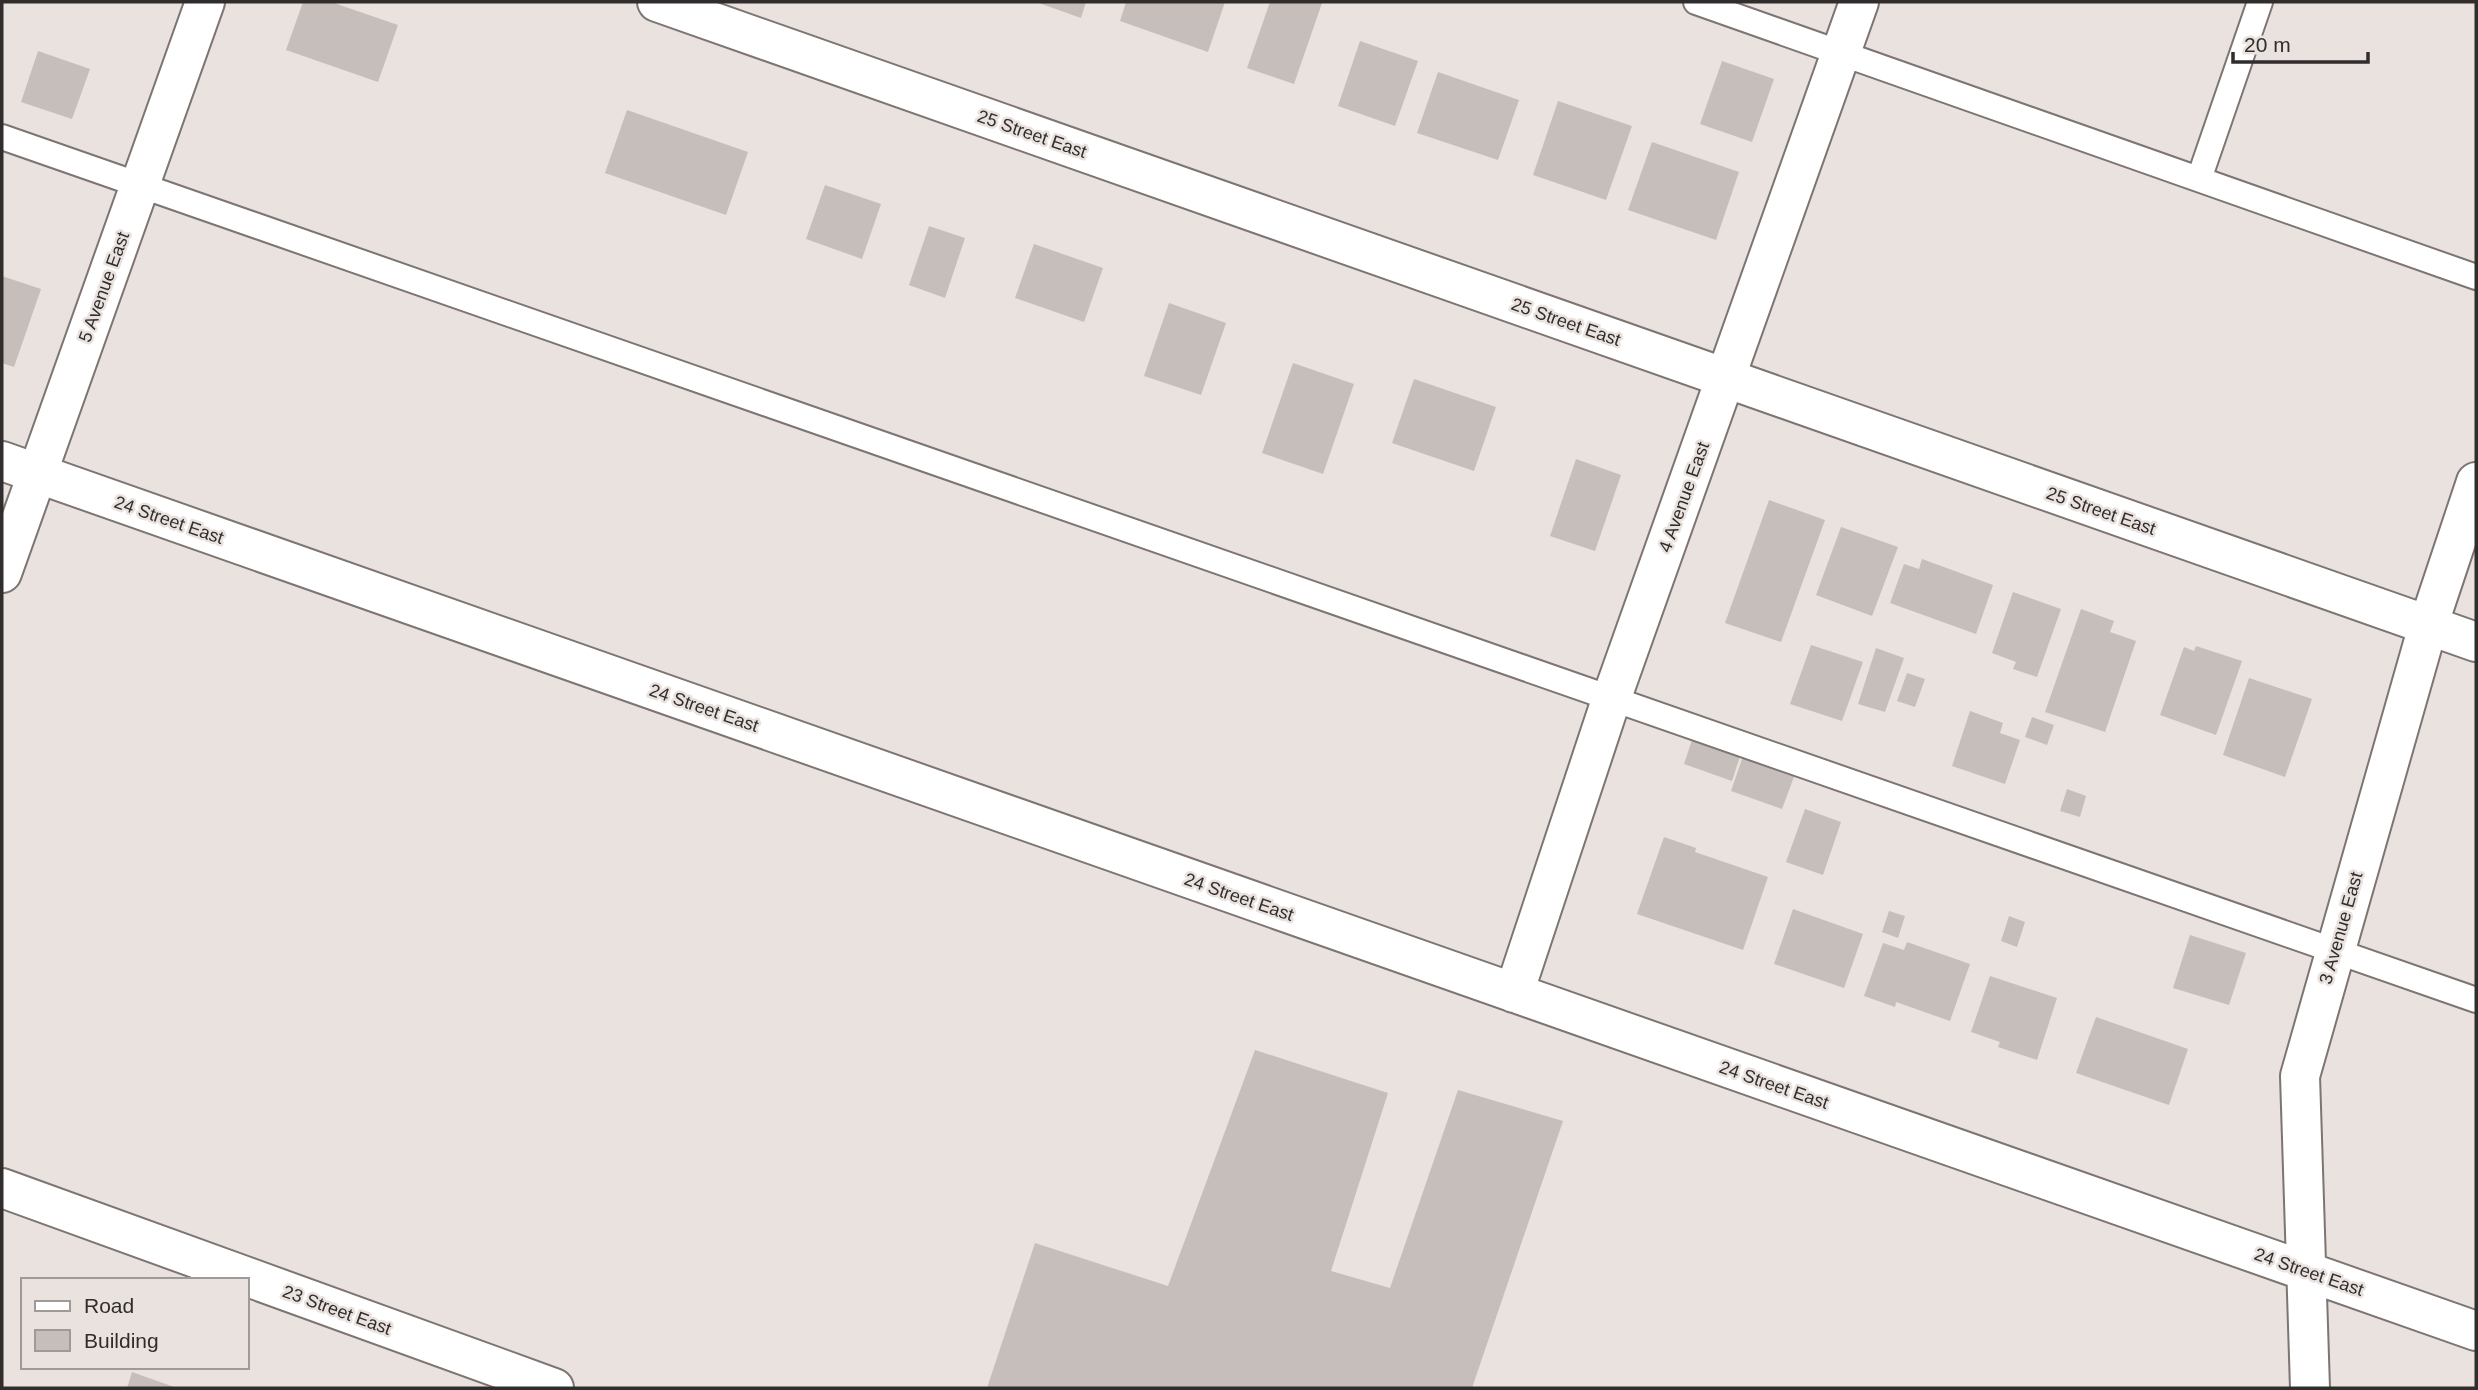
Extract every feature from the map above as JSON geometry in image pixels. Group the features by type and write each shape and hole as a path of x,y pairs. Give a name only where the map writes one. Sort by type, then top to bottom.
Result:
{"street":[{"name":"5 Avenue East","path":"2,573 205,2"},
{"name":"25 Street East","path":"657,2 2476,642"},
{"name":"4 Avenue East","path":"1514,993 1612,697 1859,2"},
{"name":"24 Street East","path":"2,461 2476,1331"},
{"name":"3 Avenue East","path":"2310,1388 2300,1076 2428,626 2476,482"},
{"name":"23 Street East","path":"2,1188 554,1388"}],"lane":[{"path":"1696,2 2476,277"},
{"path":"2199,179 2260,2"},
{"path":"2,137 1612,697 2334,952 2476,999"}],"building":[{"path":"303,2 331,2 398,25 378,82 286,50"},
{"path":"1036,2 1086,2 1081,18"},
{"path":"1126,2 1225,2 1208,52 1120,21"},
{"path":"1270,2 1322,3 1294,84 1247,68"},
{"path":"1360,41 1418,61 1395,126 1338,106"},
{"path":"38,51 90,69 72,119 21,102"},
{"path":"1722,61 1774,79 1752,142 1700,124"},
{"path":"1438,72 1519,100 1498,160 1417,133"},
{"path":"1558,101 1632,126 1606,200 1533,175"},
{"path":"627,110 748,152 726,215 605,173"},
{"path":"1652,142 1739,172 1716,240 1628,210"},
{"path":"825,185 881,204 862,259 806,239"},
{"path":"929,226 965,238 945,298 909,285"},
{"path":"1034,244 1103,268 1084,322 1015,298"},
{"path":"2,276 41,289 14,367 2,363"},
{"path":"1169,303 1226,323 1201,395 1144,376"},
{"path":"1293,363 1354,384 1323,474 1262,453"},
{"path":"1414,379 1496,407 1474,471 1392,443"},
{"path":"1576,459 1621,475 1595,551 1550,536"},
{"path":"1769,500 1825,520 1781,642 1725,623"},
{"path":"1841,527 1898,547 1872,616 1816,595"},
{"path":"1922,559 1993,585 1976,634 1890,603 1904,564 1919,569"},
{"path":"2013,592 2061,609 2037,677 2013,669 2016,662 1992,653"},
{"path":"2081,609 2114,621 2110,632 2136,641 2105,732 2045,712"},
{"path":"1811,645 1863,662 1842,721 1790,704"},
{"path":"2196,646 2242,661 2216,735 2160,715 2184,647 2194,651"},
{"path":"1876,648 1904,658 1885,712 1858,704"},
{"path":"1907,673 1925,679 1915,707 1897,701"},
{"path":"2249,678 2312,699 2285,777 2223,755"},
{"path":"1970,711 2003,723 2000,733 2020,740 2005,784 1952,766"},
{"path":"2032,717 2054,725 2047,745 2025,737"},
{"path":"1695,731 1743,747 1732,781 1684,764"},
{"path":"1743,756 1795,774 1782,809 1731,791"},
{"path":"2067,789 2086,796 2080,817 2060,811"},
{"path":"1805,809 1841,822 1823,875 1786,862"},
{"path":"1664,837 1696,848 1695,852 1768,877 1743,950 1637,914"},
{"path":"1793,909 1863,934 1844,988 1774,964"},
{"path":"1889,911 1905,916 1898,938 1882,932"},
{"path":"2009,916 2025,922 2017,947 2001,941"},
{"path":"2190,935 2246,953 2229,1005 2173,988"},
{"path":"1907,942 1970,964 1950,1021 1896,1002 1895,1007 1864,996 1883,943 1904,950"},
{"path":"1990,976 2057,998 2037,1060 1998,1047 2000,1042 1971,1032"},
{"path":"2096,1017 2188,1049 2169,1105 2076,1073"},
{"path":"1255,1050 1388,1093 1331,1271 1390,1288 1458,1090 1563,1121 1472,1388 987,1388 1035,1243 1168,1286"},
{"path":"132,1372 177,1388 127,1388"}]}
